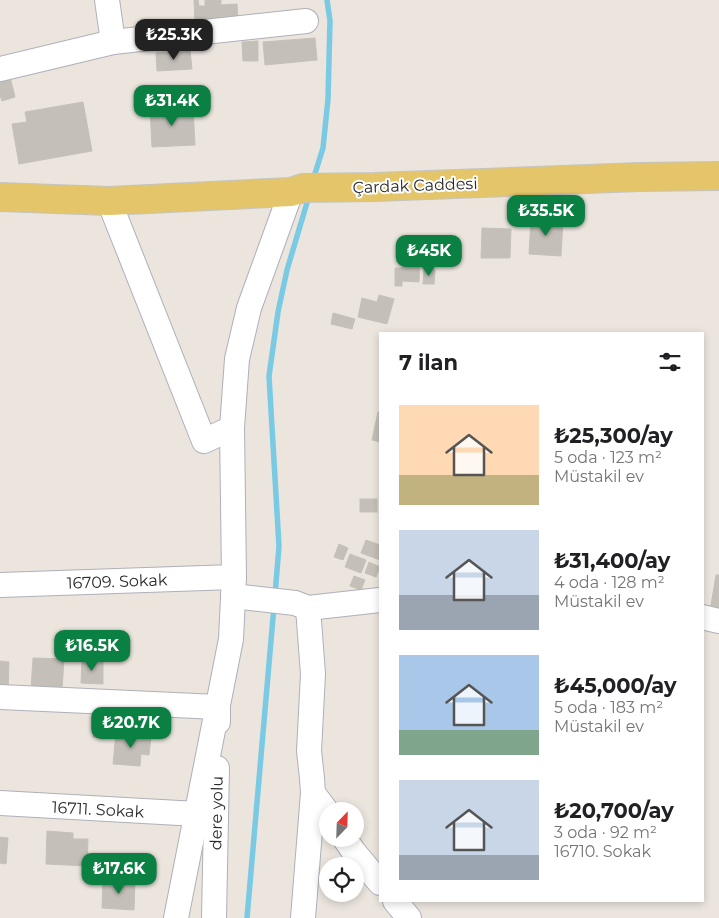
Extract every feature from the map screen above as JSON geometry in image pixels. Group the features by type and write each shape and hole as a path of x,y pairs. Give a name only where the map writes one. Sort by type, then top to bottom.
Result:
{"main road":[{"name":"Çardak Caddesi","path":"0,198 109,200 297,190 640,177 719,176"}],"street":[{"path":"107,0 113,42"},
{"path":"0,69 113,42 306,21"},
{"path":"176,918 231,639 234,586 232,428 237,359 249,308 297,190"},
{"path":"109,200 204,441 232,428"},
{"name":"16709. Sokak","path":"0,585 234,586 261,600 301,606 379,600"},
{"path":"301,606 314,674 309,750 313,793 304,918"},
{"path":"704,617 719,621"},
{"path":"0,697 218,707"},
{"name":"dere yolu","path":"214,918 218,707"},
{"path":"313,793 320,802"},
{"name":"16711. Sokak","path":"0,803 197,814"},
{"path":"351,848 379,882"},
{"path":"396,902 409,918"}],"building":[{"path":"194,0 198,0 199,6 205,6 205,0 221,0 221,5 237,4 238,18 195,21"},
{"path":"315,38 317,60 265,65 263,42"},
{"path":"258,41 258,61 243,61 242,42"},
{"path":"190,50 192,69 157,71 156,53"},
{"path":"10,77 15,97 2,101 0,80"},
{"path":"83,102 92,151 19,164 12,124 27,122 25,112"},
{"path":"193,108 195,145 152,147 150,109"},
{"path":"531,218 563,220 561,256 529,254"},
{"path":"482,228 511,229 510,258 481,258"},
{"path":"404,251 420,252 419,282 402,281 402,286 395,286 395,268 403,268"},
{"path":"422,260 430,260 430,268 422,268"},
{"path":"424,269 435,270 434,284 423,284"},
{"path":"379,295 394,299 387,324 358,317 362,298 377,302"},
{"path":"333,313 355,319 352,329 331,324"},
{"path":"378,412 379,412 379,442 372,440"},
{"path":"360,499 377,499 377,512 360,512"},
{"path":"366,540 379,545 379,560 361,553"},
{"path":"339,544 348,548 343,560 334,557"},
{"path":"350,554 366,560 361,573 345,567"},
{"path":"369,562 379,567 376,577 365,573"},
{"path":"716,575 719,575 719,612 710,611"},
{"path":"354,576 365,580 361,590 350,586"},
{"path":"33,658 64,659 62,690 31,689"},
{"path":"82,659 103,660 103,684 81,683"},
{"path":"0,661 9,662 8,692 0,691"},
{"path":"94,718 113,719 112,738 93,737"},
{"path":"116,732 151,736 149,755 141,754 140,766 113,764"},
{"path":"47,831 73,833 73,839 88,839 87,866 46,864"},
{"path":"0,837 8,838 6,864 0,863"},
{"path":"103,881 135,882 134,910 102,908"}],"waterway":[{"path":"313,180 323,148 328,99 330,21 327,0"},
{"path":"275,595 279,546 269,376 278,312 287,270 309,196"},
{"path":"247,918 274,606"}]}
